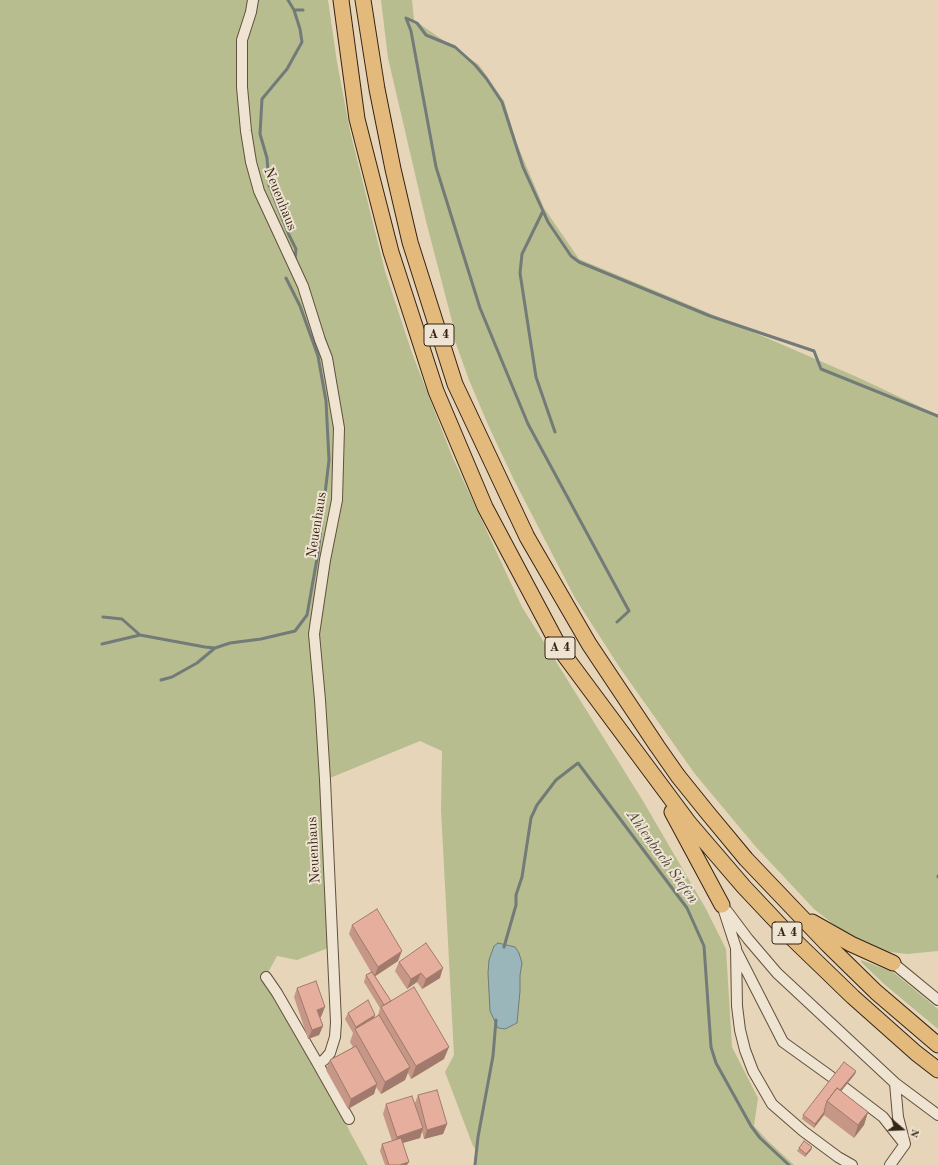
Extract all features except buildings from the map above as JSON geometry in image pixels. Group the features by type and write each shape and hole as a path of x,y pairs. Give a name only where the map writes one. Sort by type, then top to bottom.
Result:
{"highway":[{"name":"A 4","path":"341,0 357,119 391,252 436,391 485,507 562,652 689,823 744,887 793,939 853,998 916,1053 938,1070"},
{"name":"A 4","path":"363,0 377,89 393,170 410,242 455,384 527,537 589,644 674,770 746,860 793,910 876,992 938,1045"},
{"path":"655,778 722,905"},
{"path":"793,910 851,944 893,963"}],"street":[{"name":"Neuenhaus","path":"253,0 251,12 242,40 242,87 251,162 259,191 303,286 327,358 339,428 337,500 325,560 314,634 325,780 336,1022 335,1037 330,1053 318,1064"},
{"path":"722,905 736,948 783,1042 832,1078"},
{"path":"722,905 748,939 778,973 895,1083 938,1115"},
{"path":"736,948 738,1014 745,1050 754,1071 772,1104 803,1131 838,1157 852,1165"},
{"path":"893,963 938,1000"},
{"path":"266,976 349,1119"},
{"path":"895,1083 898,1117 905,1144"},
{"path":"846,1088 883,1117 905,1144"},
{"path":"890,1165 905,1144"}],"green space":[{"path":"0,0 251,0 244,41 256,0 328,0 337,62 350,131 385,271 412,353 452,456 522,607 643,801 706,909 726,949 732,1047 758,1098 754,1126 794,1165 476,1165 478,1152 473,1146 445,1072 454,1055 441,810 442,751 420,741 325,780 333,946 297,960 277,956 266,976 318,1064 350,1132 368,1165 0,1165"},
{"path":"381,0 412,0 414,20 479,65 504,101 517,144 544,208 579,259 857,377 938,415 938,951 907,954 881,951 866,945 837,927 814,909 756,847 695,774 620,668 575,598 514,480 490,429 469,380 450,327 453,325 426,221 388,58"},
{"path":"861,960 893,972 938,1009 938,1029 884,984 861,962"}],"water":[{"path":"498,943 515,947 519,953 522,963 517,1023 505,1029 498,1028 490,1011 488,973 489,960 494,946"}],"waterway":[{"path":"288,0 294,10 303,10"},
{"path":"294,10 300,29 302,42 287,69 262,99 260,134 267,158 269,185 296,249 295,259"},
{"path":"406,18 417,23 426,35 455,47 475,65 486,78 502,102 523,167 548,222 571,256 579,262 710,316 814,351 821,369 938,416"},
{"path":"406,18 411,31 436,167 480,308 528,424 629,611 617,622"},
{"path":"543,211 522,254 520,273 536,377 555,432"},
{"path":"103,617 122,619 140,635 215,648 230,643 261,639 295,631 307,615 318,553 329,460 326,401 318,356 300,306 286,278"},
{"path":"102,644 140,635"},
{"path":"161,680 172,677 197,663 215,648"},
{"name":"Ahlenbach Siefen","path":"504,947 516,905 516,895 522,877 531,818 537,805 556,780 578,763 687,908 704,946 711,1047 716,1063 751,1126 760,1138 789,1165"},
{"path":"475,1165 478,1137 493,1056 496,1020"}]}
